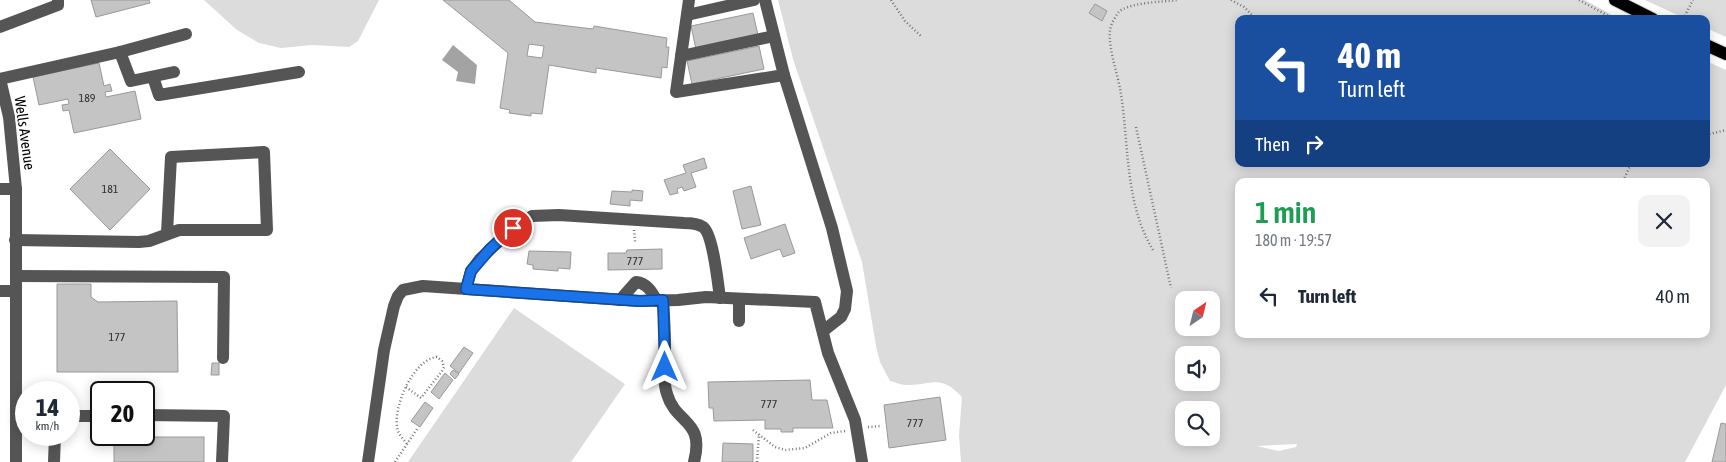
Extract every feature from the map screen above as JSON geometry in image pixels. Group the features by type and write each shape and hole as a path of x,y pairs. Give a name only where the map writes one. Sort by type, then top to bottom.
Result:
{"main road":[{"path":"1614,0 1645,15"},
{"path":"1710,47 1726,54"}],"street":[{"path":"0,27 58,5 58,0"},
{"path":"689,0 676,92 784,74"},
{"path":"687,15 754,0"},
{"path":"765,0 784,74 832,228 847,291 845,310 841,317 823,331"},
{"path":"0,79 120,52 186,34"},
{"path":"681,56 774,36"},
{"path":"120,52 131,81 174,72"},
{"path":"153,77 159,95 299,72"},
{"name":"Wells Avenue","path":"0,79 9,117 16,189 15,240 20,381"},
{"path":"15,240 139,242 149,241 179,230 267,230 264,152 171,158 167,233"},
{"path":"0,190 16,189"},
{"path":"466,289 471,271 500,238 532,216 559,215 674,222 696,224 704,227 712,246 720,298"},
{"path":"16,276 224,277 223,358"},
{"path":"620,300 636,282 641,282 660,301 665,333 664,384 672,405 694,430 697,446 694,462"},
{"path":"368,462 384,350 391,318 398,296 403,290 423,286 620,300 660,301 706,297 815,302 828,353 857,429 862,462"},
{"path":"0,291 16,291"},
{"path":"739,300 739,320"},
{"path":"155,415 224,416 222,462"},
{"name":"Wells Avenue","path":"16,462 18,446"},
{"path":"54,462 55,446"}],"path":[{"path":"891,0 905,21 922,37"},
{"path":"1153,250 1141,228 1132,197 1122,105 1110,30 1120,10 1124,8 1133,5 1178,0"},
{"path":"1231,0 1244,7 1252,15"},
{"path":"1579,0 1607,15"},
{"path":"1685,15 1693,0"},
{"path":"1136,127 1171,288"},
{"path":"1710,134 1726,130"},
{"path":"406,387 421,398 442,371 444,367 442,360 437,357 429,360 413,375 406,387 399,407 397,424 398,430 407,444"},
{"path":"752,430 775,447 795,450 805,448 831,432 882,426"},
{"path":"395,462 418,429"},
{"path":"757,462 758,434"}],"shaded area":[{"path":"204,0 379,0 358,41 349,47 312,45 281,48 259,43 237,30"},
{"path":"778,0 1585,0 1612,15 1235,15 1235,167 1710,167 1710,63 1726,70 1726,385 1685,462 961,462 959,435 962,397 947,385 941,383 902,385 890,381 880,362 862,262 793,59","holes":["1297,444 1296,447 1279,451 1257,446"]},
{"path":"1645,0 1726,0 1726,37 1710,30 1710,15 1677,15"},
{"path":"453,45 477,65 475,84 456,81 458,72 442,60"},
{"path":"514,308 625,384 571,462 408,462"}],"building":[{"path":"91,0 149,0 150,3 96,17"},
{"path":"443,0 509,0 535,22 593,29 594,26 667,38 666,47 669,47 667,68 662,67 661,78 596,68 596,73 549,65 542,114 531,113 531,116 509,113 510,110 500,108 508,53","holes":["529,44 544,46 542,58 527,56"]},
{"path":"1095,4 1107,11 1102,21 1089,13"},
{"path":"753,13 758,35 696,49 691,26"},
{"path":"759,46 764,69 692,84 687,61"},
{"path":"99,63 104,86 110,84 112,91 105,92 106,97 135,91 141,119 74,133 69,110 63,111 62,105 69,104 68,99 39,105 33,77"},
{"path":"110,149 150,189 110,230 70,189"},
{"path":"704,158 707,168 691,173 696,187 684,191 682,187 677,189 678,193 670,195 664,180 686,173 683,165"},
{"path":"751,186 761,225 742,229 733,191"},
{"path":"632,190 643,191 642,201 630,200 630,206 610,204 612,191 632,192"},
{"path":"785,224 795,253 783,257 780,249 751,259 744,238"},
{"path":"662,249 662,269 608,270 608,253 626,253 627,250"},
{"path":"529,251 571,252 570,269 558,268 558,271 533,269 533,265 527,264"},
{"path":"57,284 91,284 91,297 98,302 177,301 178,372 57,372"},
{"path":"464,347 473,353 459,373 450,366"},
{"path":"212,363 219,363 219,375 211,375"},
{"path":"453,370 459,374 455,379 450,374"},
{"path":"445,373 453,380 439,399 431,392"},
{"path":"810,380 812,400 827,400 833,428 793,428 793,432 781,432 781,429 765,429 765,420 714,421 713,408 709,408 708,382"},
{"path":"940,397 946,440 889,448 884,405"},
{"path":"425,402 433,408 420,427 411,421"},
{"path":"1721,423 1726,424 1726,462 1712,462"},
{"path":"155,437 204,437 204,462 114,462 114,446 155,446"},
{"path":"723,443 753,444 753,462 722,462"}],"route":[{"path":"513,228 500,238 471,271 466,289 640,301 663,300 665,367"}]}
